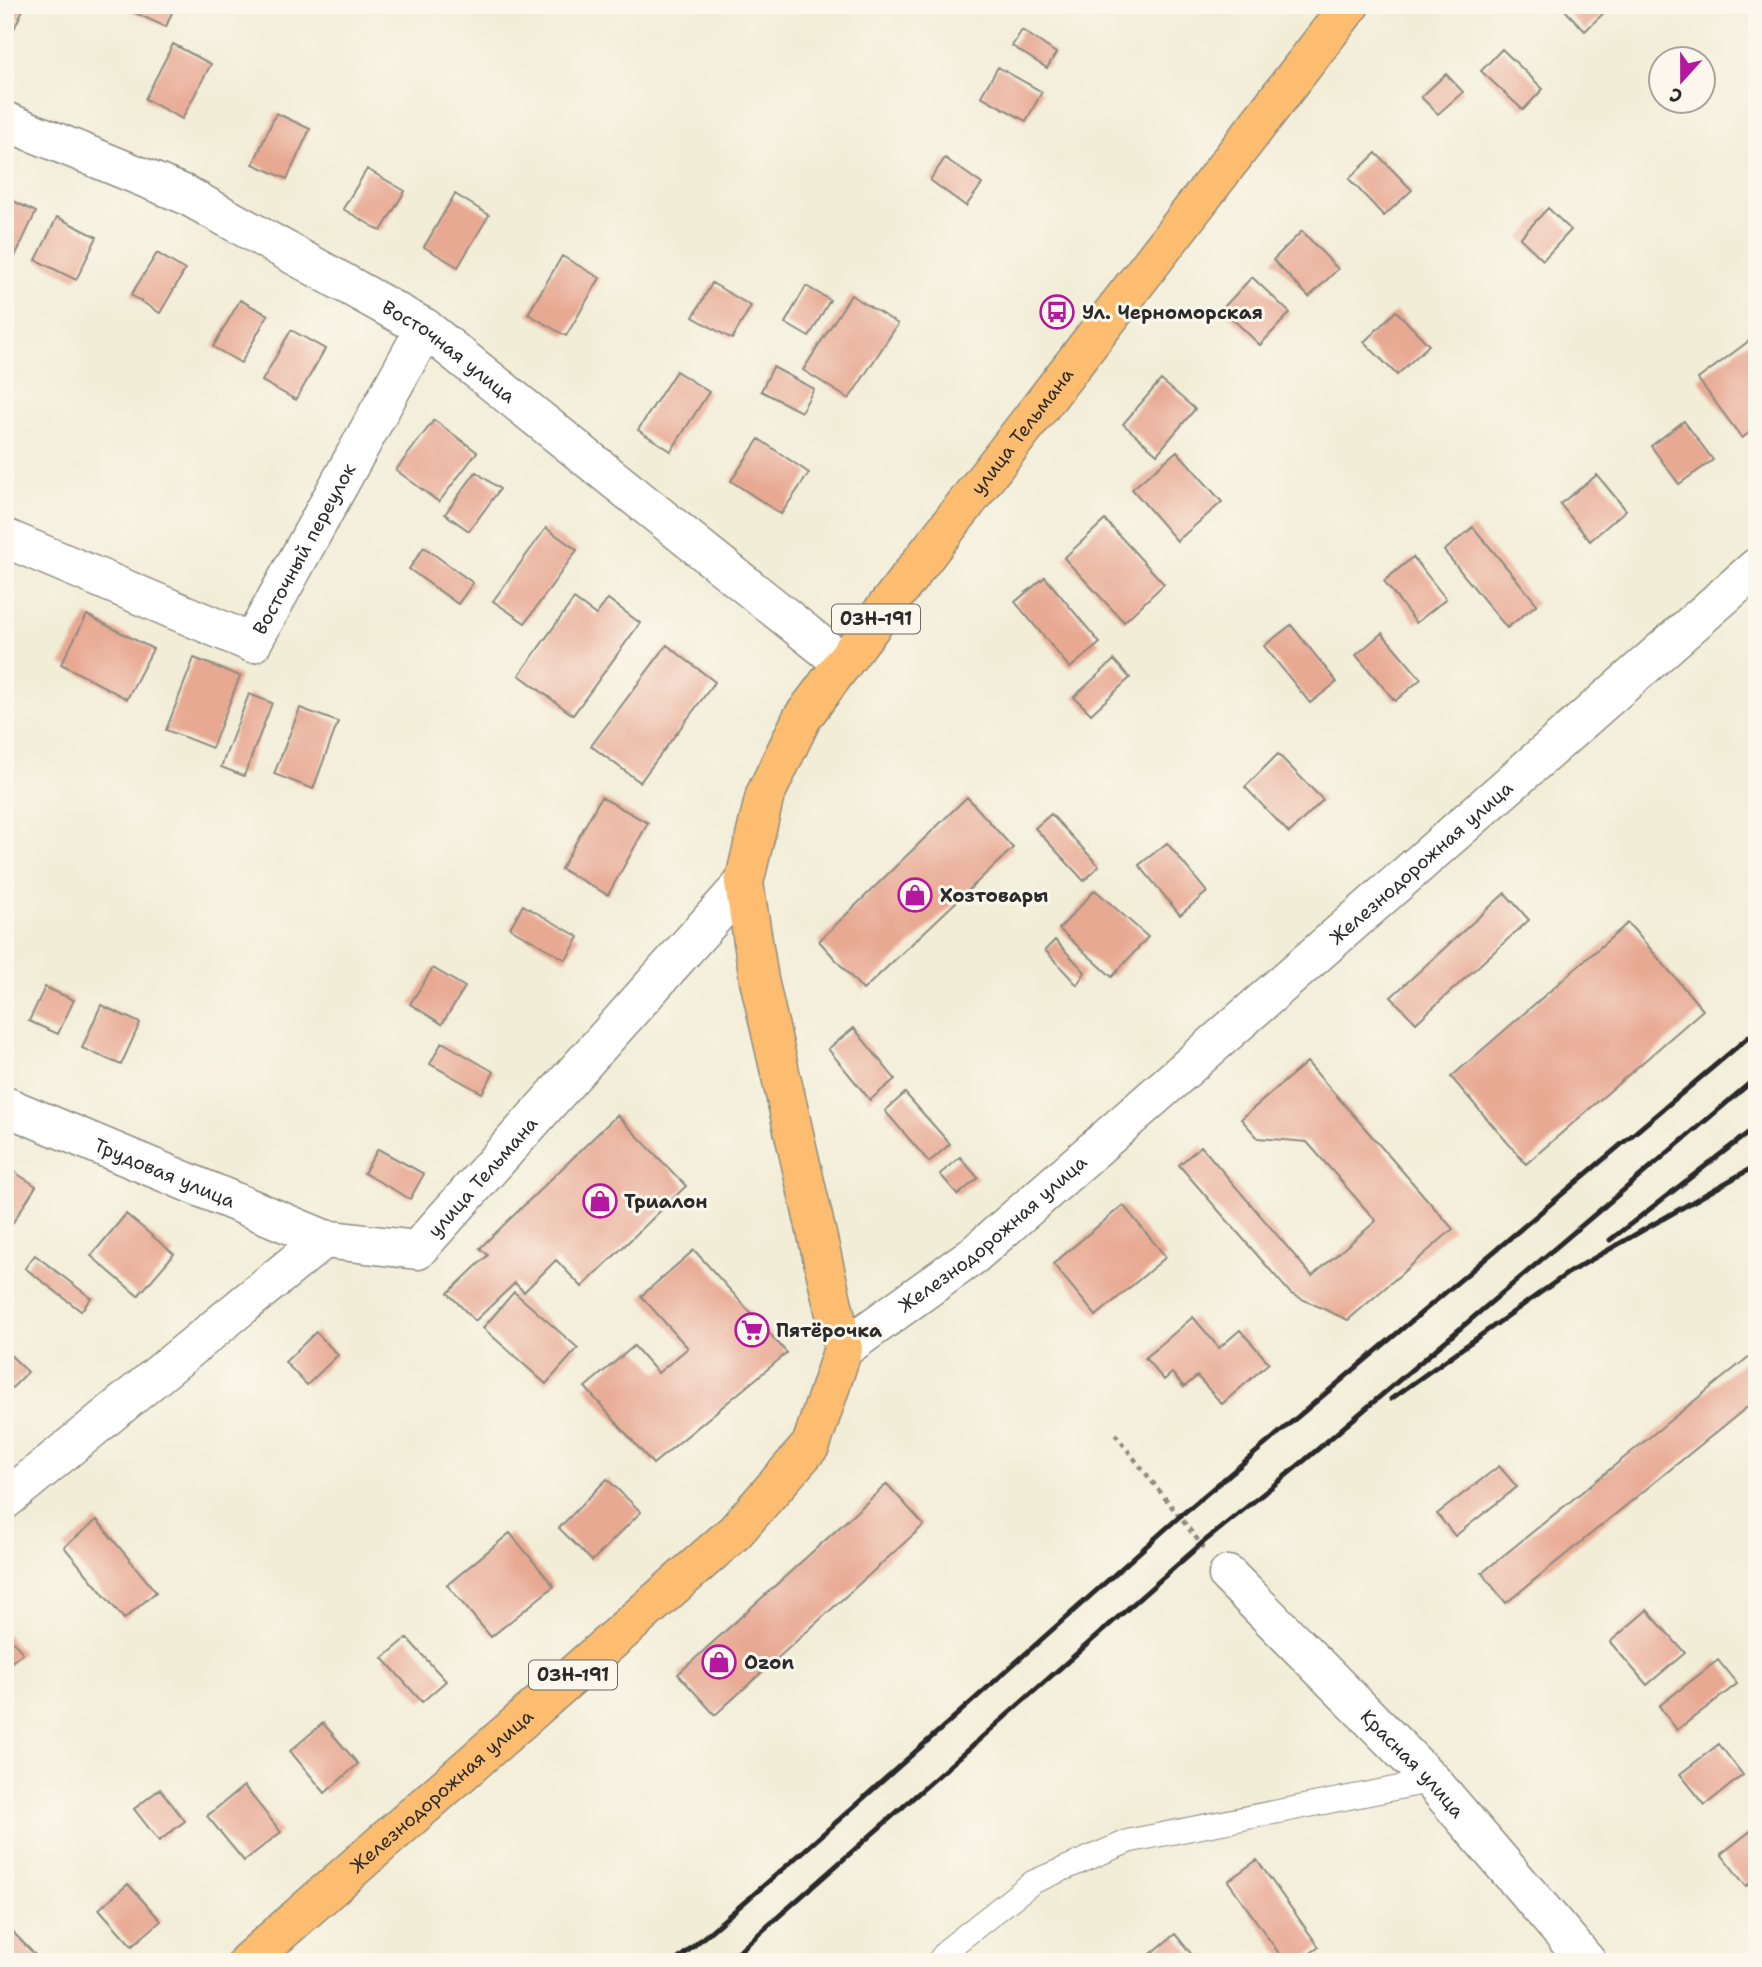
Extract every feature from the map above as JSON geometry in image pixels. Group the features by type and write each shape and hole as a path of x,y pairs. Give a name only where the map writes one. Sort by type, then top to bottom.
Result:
{"main road":[{"name":"улица Тельмана","path":"843,1349 759,979 744,883 765,795 802,718 1350,5"},
{"name":"Железнодорожная улица","path":"247,1962 735,1532 811,1445 843,1349"}],"street":[{"name":"Восточная улица","path":"5,121 187,195 425,328 843,663"},
{"name":"Восточный переулок","path":"5,538 252,643 425,328"},
{"name":"Железнодорожная улица","path":"843,1349 975,1254 1757,566"},
{"name":"улица Тельмана","path":"324,1239 417,1250 744,883"},
{"name":"Трудовая улица","path":"5,1107 324,1239"},
{"path":"5,1500 324,1239"},
{"name":"Красная улица","path":"1228,1575 1432,1781 1587,1962"}],"lane":[{"path":"937,1962 948,1949 1033,1882 1129,1842 1432,1781"}],"path":[{"path":"1115,1434 1228,1575"}],"building":[{"path":"5,5 25,5 8,42 5,41"},
{"path":"125,5 163,5 173,10 166,27 124,8"},
{"path":"1560,5 1612,5 1585,31"},
{"path":"1022,30 1056,53 1047,68 1012,46"},
{"path":"173,44 211,64 182,119 145,99"},
{"path":"1502,49 1543,89 1523,110 1481,71"},
{"path":"998,67 1042,92 1026,121 981,96"},
{"path":"1446,74 1463,92 1438,114 1421,97"},
{"path":"276,113 310,129 287,179 253,164"},
{"path":"1376,153 1412,190 1384,216 1349,179"},
{"path":"945,158 982,184 966,206 930,180"},
{"path":"367,169 405,191 381,231 343,209"},
{"path":"455,194 489,215 458,267 424,247"},
{"path":"5,197 36,212 8,271 5,269"},
{"path":"1548,208 1571,230 1543,260 1520,238"},
{"path":"57,217 97,237 76,280 36,260"},
{"path":"1302,231 1338,269 1309,297 1273,260"},
{"path":"157,253 185,270 160,313 131,295"},
{"path":"562,256 600,278 566,336 528,314"},
{"path":"1252,277 1290,313 1260,345 1222,309"},
{"path":"712,283 751,306 732,339 693,317"},
{"path":"806,286 830,300 809,337 785,323"},
{"path":"851,295 898,324 849,399 803,370"},
{"path":"240,300 268,315 241,363 213,347"},
{"path":"1396,311 1429,345 1397,375 1364,342"},
{"path":"291,330 325,349 296,400 262,381"},
{"path":"1757,335 1757,427 1742,438 1698,379"},
{"path":"773,367 814,389 801,412 761,391"},
{"path":"676,371 709,392 671,451 638,430"},
{"path":"1161,380 1195,409 1157,454 1123,424"},
{"path":"434,420 477,452 439,502 396,470"},
{"path":"1684,421 1713,460 1679,484 1651,446"},
{"path":"759,439 809,473 781,514 731,481"},
{"path":"1177,451 1222,502 1177,541 1132,489"},
{"path":"476,472 500,489 469,531 445,514"},
{"path":"1597,475 1626,510 1590,541 1560,504"},
{"path":"1105,520 1164,584 1124,622 1064,558"},
{"path":"1473,527 1537,604 1507,628 1444,551"},
{"path":"546,528 577,550 525,623 493,601"},
{"path":"424,547 473,583 458,604 409,569"},
{"path":"1413,557 1446,599 1416,623 1384,581"},
{"path":"1045,577 1100,643 1070,668 1015,602"},
{"path":"574,599 596,615 608,599 640,623 573,715 519,675"},
{"path":"87,615 153,649 127,699 61,664"},
{"path":"1291,625 1337,682 1310,703 1264,646"},
{"path":"1382,633 1421,679 1395,701 1356,655"},
{"path":"667,645 715,682 640,782 591,746"},
{"path":"194,658 240,676 212,748 166,730"},
{"path":"1114,660 1130,678 1091,714 1074,697"},
{"path":"249,694 272,703 244,776 221,767"},
{"path":"300,708 338,722 313,789 274,774"},
{"path":"1278,754 1323,800 1289,833 1245,787"},
{"path":"601,797 648,823 608,895 561,869"},
{"name":"Хозтовары","path":"967,797 1013,848 863,990 819,941"},
{"path":"1051,814 1099,866 1084,881 1035,828"},
{"path":"1167,843 1207,892 1180,915 1139,865"},
{"path":"1095,890 1148,937 1112,977 1059,929"},
{"path":"1505,893 1529,920 1416,1023 1391,997"},
{"path":"523,905 579,937 566,960 510,928"},
{"path":"1628,923 1703,1010 1526,1164 1451,1077"},
{"path":"1055,940 1085,972 1077,985 1045,950"},
{"path":"433,968 465,987 442,1024 410,1004"},
{"path":"45,987 74,1000 58,1034 29,1021"},
{"path":"101,1005 140,1023 121,1065 82,1048"},
{"path":"854,1028 895,1079 870,1100 828,1049"},
{"path":"442,1042 494,1072 482,1093 430,1064"},
{"path":"1307,1062 1453,1229 1348,1320 1291,1294 1179,1165 1201,1146 1312,1276 1376,1221 1307,1142 1258,1138 1241,1119"},
{"path":"905,1093 950,1144 929,1162 885,1111"},
{"name":"Триалон","path":"617,1115 686,1186 582,1287 556,1260 524,1292 515,1283 475,1321 448,1293 488,1255 480,1248"},
{"path":"378,1149 424,1174 410,1199 364,1173"},
{"path":"960,1157 978,1178 958,1195 940,1174"},
{"path":"5,1166 36,1186 5,1235"},
{"path":"1123,1205 1166,1257 1096,1316 1053,1264"},
{"path":"126,1214 174,1254 138,1296 91,1256"},
{"path":"694,1250 787,1353 653,1464 585,1387 634,1346 658,1373 688,1348 641,1296"},
{"path":"35,1255 91,1298 81,1311 25,1268"},
{"path":"514,1292 578,1348 546,1384 483,1328"},
{"path":"1193,1317 1219,1348 1240,1330 1269,1363 1222,1404 1197,1376 1184,1387 1172,1373 1164,1380 1145,1358"},
{"path":"316,1332 338,1355 307,1385 285,1362"},
{"path":"5,1350 28,1372 5,1395"},
{"path":"1757,1350 1757,1399 1506,1603 1482,1573"},
{"path":"1499,1466 1517,1487 1455,1536 1437,1514"},
{"path":"607,1479 641,1512 592,1561 559,1528"},
{"path":"887,1484 924,1525 715,1715 678,1674"},
{"path":"97,1520 156,1592 124,1619 64,1547"},
{"path":"510,1533 554,1586 491,1637 447,1585"},
{"path":"1647,1610 1685,1653 1647,1685 1610,1642"},
{"path":"5,1632 23,1653 5,1667"},
{"path":"407,1638 446,1681 422,1702 383,1658"},
{"path":"1718,1660 1737,1684 1677,1730 1659,1706"},
{"path":"323,1723 358,1764 325,1793 290,1751"},
{"path":"1719,1744 1743,1775 1705,1805 1680,1774"},
{"path":"244,1786 281,1832 244,1861 207,1816"},
{"path":"160,1789 185,1821 159,1841 134,1809"},
{"path":"1757,1826 1757,1878 1746,1886 1721,1854"},
{"path":"1257,1860 1319,1947 1298,1962 1285,1962 1228,1881"},
{"path":"128,1884 161,1921 132,1946 99,1909"},
{"path":"5,1924 42,1962 5,1962"},
{"path":"1175,1934 1198,1962 1141,1962"}],"railway":[{"path":"675,1962 1179,1517 1757,1030"},
{"path":"727,1962 1201,1544 1305,1460 1757,1077"},
{"path":"1610,1240 1757,1126"},
{"path":"1391,1399 1568,1273 1757,1165"}],"place":[{"name":"Ул. Черноморская","path":"1057,312"},
{"name":"Хозтовары","path":"915,895"},
{"name":"Триалон","path":"600,1201"},
{"name":"Пятёрочка","path":"752,1330"},
{"name":"Ozon","path":"719,1662"}]}
